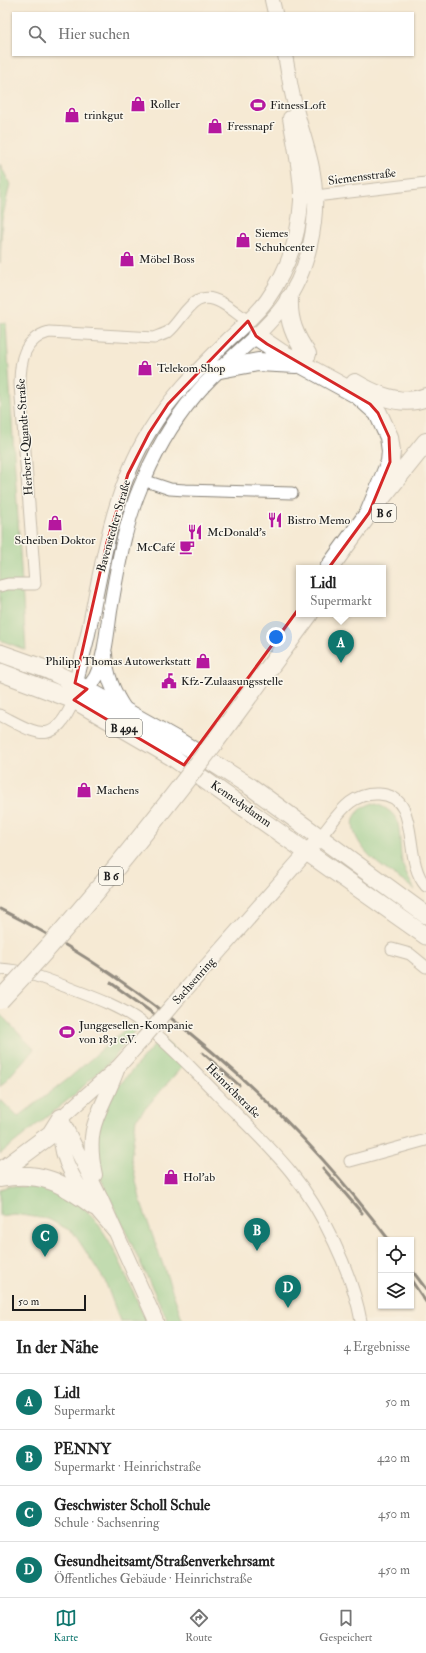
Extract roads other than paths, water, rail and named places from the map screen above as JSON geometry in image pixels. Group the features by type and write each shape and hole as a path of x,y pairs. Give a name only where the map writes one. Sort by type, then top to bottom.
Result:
{"highway":[{"path":"289,299 290,318 293,331 304,359"},
{"path":"260,332 358,395 378,413 384,423 391,451 390,462 369,513"},
{"path":"220,370 258,362 304,359 375,393 399,400 412,401 426,397"},
{"name":"B 6","path":"331,565 369,513 426,442"},
{"name":"B 6","path":"345,565 426,459"},
{"name":"B 6","path":"0,1000 71,924 109,879 210,740 296,613"},
{"name":"B 6","path":"0,984 101,872 210,740 307,617"},
{"path":"0,1158 32,1134 61,1118"},
{"path":"0,1172 51,1134 61,1118"},
{"path":"0,1178 31,1175 53,1180 97,1202"}],"main road":[{"name":"B 494","path":"0,653 48,670 81,686"},
{"name":"Kennedydamm","path":"0,672 74,700 251,787 321,836 426,915"},
{"name":"Kennedydamm","path":"81,686 126,711 308,852 426,936"}],"street":[{"name":"Bavenstedter Straße","path":"74,700 81,686 83,658 107,542 128,474 149,432 168,404 191,377 248,321 267,299 289,260 298,229 301,199 287,100 276,56"},
{"name":"Bavenstedter Straße","path":"81,686 96,677 104,647 122,546 143,480 162,441 181,412 220,370 277,316 289,299 304,268 314,225 315,196 312,164 293,99 285,56"},
{"name":"Siemensstraße","path":"301,199 426,183"},
{"name":"Herbert-Quandt-Straße","path":"0,586 8,584 35,584 20,378 24,352 31,341 41,334 49,332 154,338 168,332 192,303 202,299 213,299 222,303 248,321 260,332"},
{"name":"Bavenstedter Straße","path":"143,480 170,489 292,493"},
{"path":"104,647 108,678 116,696 126,711"},
{"path":"0,715 33,731 46,733 53,731 59,726 68,714 74,700"},
{"path":"321,836 348,804 357,796 385,794 396,798 407,815 413,862 418,878 426,886"},
{"name":"Sachsenring","path":"61,1118 119,1066 321,836"},
{"path":"392,949 410,954 426,967"},
{"name":"Heinrichstraße","path":"0,969 29,974 51,981 118,1008 141,1022 187,1063 259,1137 291,1172 306,1193 321,1219 346,1270 361,1321"},
{"path":"97,1202 91,1149 92,1127 100,1107 112,1085 119,1066"},
{"path":"61,1118 59,1141 75,1181 97,1202 114,1231 156,1321"},
{"path":"350,1162 426,1140"}],"railway":[{"path":"0,909 56,939 110,974 163,1012 213,1053 262,1097 307,1143 350,1191 387,1237"},
{"path":"111,983 158,1017"},
{"path":"203,1053 239,1085"},
{"path":"323,1168 362,1213"},
{"path":"414,1273 426,1289"},
{"path":"414,1284 426,1302"}],"place":[{"name":"Roller","path":"138,104"},
{"name":"FitnessLoft","path":"258,105"},
{"name":"trinkgut","path":"72,115"},
{"name":"Fressnapf","path":"215,126"},
{"name":"Siemes Schuhcenter","path":"243,240"},
{"name":"Möbel Boss","path":"127,259"},
{"name":"Telekom Shop","path":"145,368"},
{"name":"Bistro Memo","path":"275,520"},
{"name":"Scheiben Doktor","path":"55,523"},
{"name":"McDonald's","path":"195,532"},
{"name":"McCafé","path":"187,547"},
{"name":"Philipp Thomas Autowerkstatt","path":"203,661"},
{"name":"Lidl","path":"341,663"},
{"name":"Kfz-Zulaasungsstelle","path":"169,681"},
{"name":"Machens","path":"84,790"},
{"name":"Junggesellen-Kompanie von 1831 e.V.","path":"67,1032"},
{"name":"Hol'ab","path":"171,1177"},
{"name":"PENNY","path":"257,1251"},
{"name":"Geschwister Scholl Schule","path":"45,1257"},
{"name":"Gesundheitsamt/Straßenverkehrsamt","path":"288,1308"}]}
